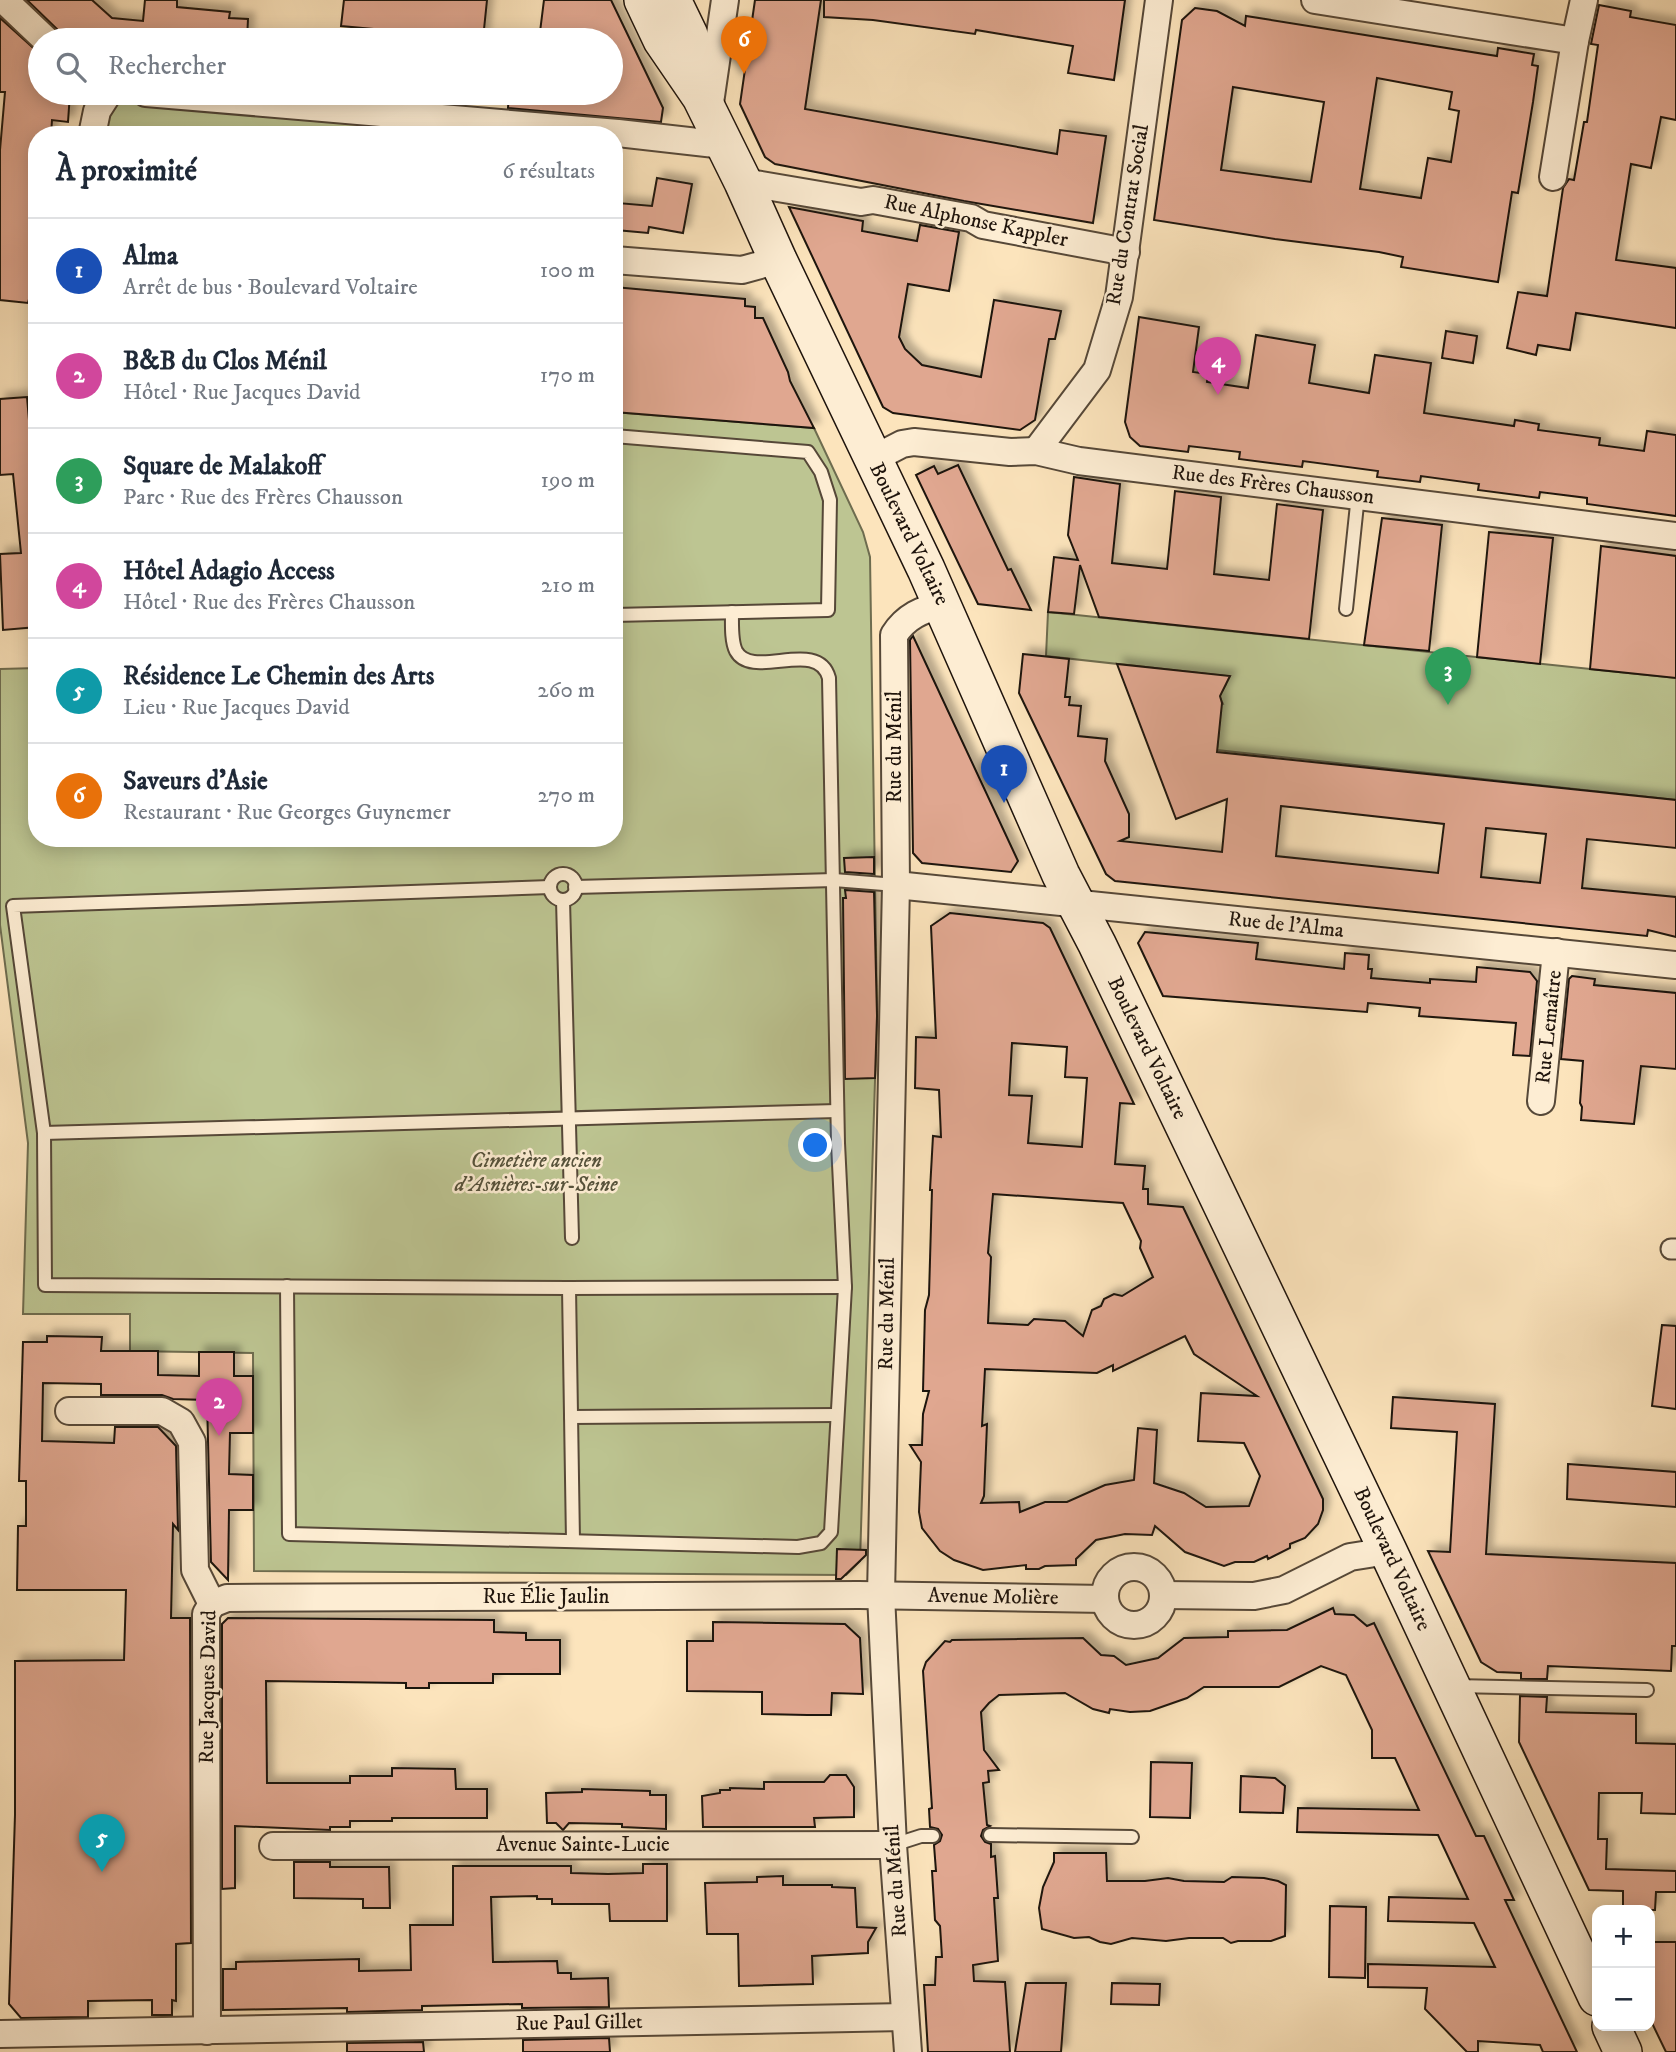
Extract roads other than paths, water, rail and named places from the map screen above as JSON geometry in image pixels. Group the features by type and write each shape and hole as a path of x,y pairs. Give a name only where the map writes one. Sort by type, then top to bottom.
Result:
{"main road":[{"name":"Boulevard Voltaire","path":"643,0 662,40 705,104 743,182 943,604 1061,875 1388,1551 1592,1986"},
{"name":"Boulevard Voltaire","path":"672,0 689,35 705,104"},
{"path":"1613,2031 1623,2052"}],"street":[{"path":"4,0 33,28"},
{"path":"705,104 724,0"},
{"name":"Rue du Contrat Social","path":"1036,451 1097,370 1119,296 1158,0"},
{"path":"1315,0 1575,41"},
{"path":"1553,177 1584,0"},
{"path":"94,126 101,105"},
{"path":"287,105 534,126"},
{"path":"623,134 724,145"},
{"name":"Rue Alphonse Kappler","path":"743,182 861,202 873,200 971,218 983,225 1126,252"},
{"path":"623,261 743,270 778,260"},
{"name":"Rue des Frères Chausson","path":"873,459 902,444 914,442 1010,452 1036,451 1079,461 1676,536"},
{"name":"Rue du Ménil","path":"908,2052 893,1844 881,1595 896,885 894,635 908,618 943,604"},
{"name":"Rue de l'Alma","path":"896,885 1676,965"},
{"name":"Rue Lemaître","path":"1541,1101 1556,952"},
{"name":"Rue Jacques David","path":"69,1411 162,1411 181,1422 192,1442 195,1570 212,1604 206,1614 207,2031"},
{"path":"1164,1595 1254,1597 1284,1590 1350,1557 1388,1551"},
{"path":"1129,1568 1141,1568 1151,1572 1157,1577 1164,1595 1162,1607 1154,1618 1138,1625 1129,1625 1118,1620 1105,1599 1112,1578 1118,1572 1129,1568"},
{"name":"Avenue Molière","path":"881,1595 1105,1599"},
{"name":"Rue Élie Jaulin","path":"212,1604 227,1598 881,1595"},
{"name":"Avenue Sainte-Lucie","path":"273,1846 893,1844"},
{"name":"Rue Paul Gillet","path":"0,2034 905,2017"}],"lane":[{"path":"623,437 808,452 821,472 830,500 828,610 623,615"},
{"path":"1346,608 1357,495"},
{"path":"287,1286 289,1534 797,1547 821,1543 831,1532 845,1287 837,1111 834,880 827,670 816,660 744,659 734,648 732,612"},
{"path":"560,874 572,879 575,887 573,895 563,900 555,898 550,887 553,879 560,874"},
{"path":"575,887 834,880 896,885"},
{"path":"550,887 13,906 44,1133 45,1285 845,1287"},
{"path":"563,900 572,1238"},
{"path":"44,1133 837,1111"},
{"path":"569,1288 573,1541"},
{"path":"571,1417 837,1415"},
{"path":"1451,1686 1647,1690"},
{"path":"990,1835 1132,1838"},
{"path":"893,1844 921,1836 933,1836"}],"place":[{"name":"Saveurs d'Asie","path":"744,74"},
{"name":"Hôtel Adagio Access","path":"1218,395"},
{"name":"Square de Malakoff","path":"1448,705"},
{"name":"Alma","path":"1004,803"},
{"name":"B&B du Clos Ménil","path":"219,1436"},
{"name":"Résidence Le Chemin des Arts","path":"102,1872"}],"park label":[{"name":"Cimetière ancien d'Asnières-sur-Seine","path":"536,1173"}]}
